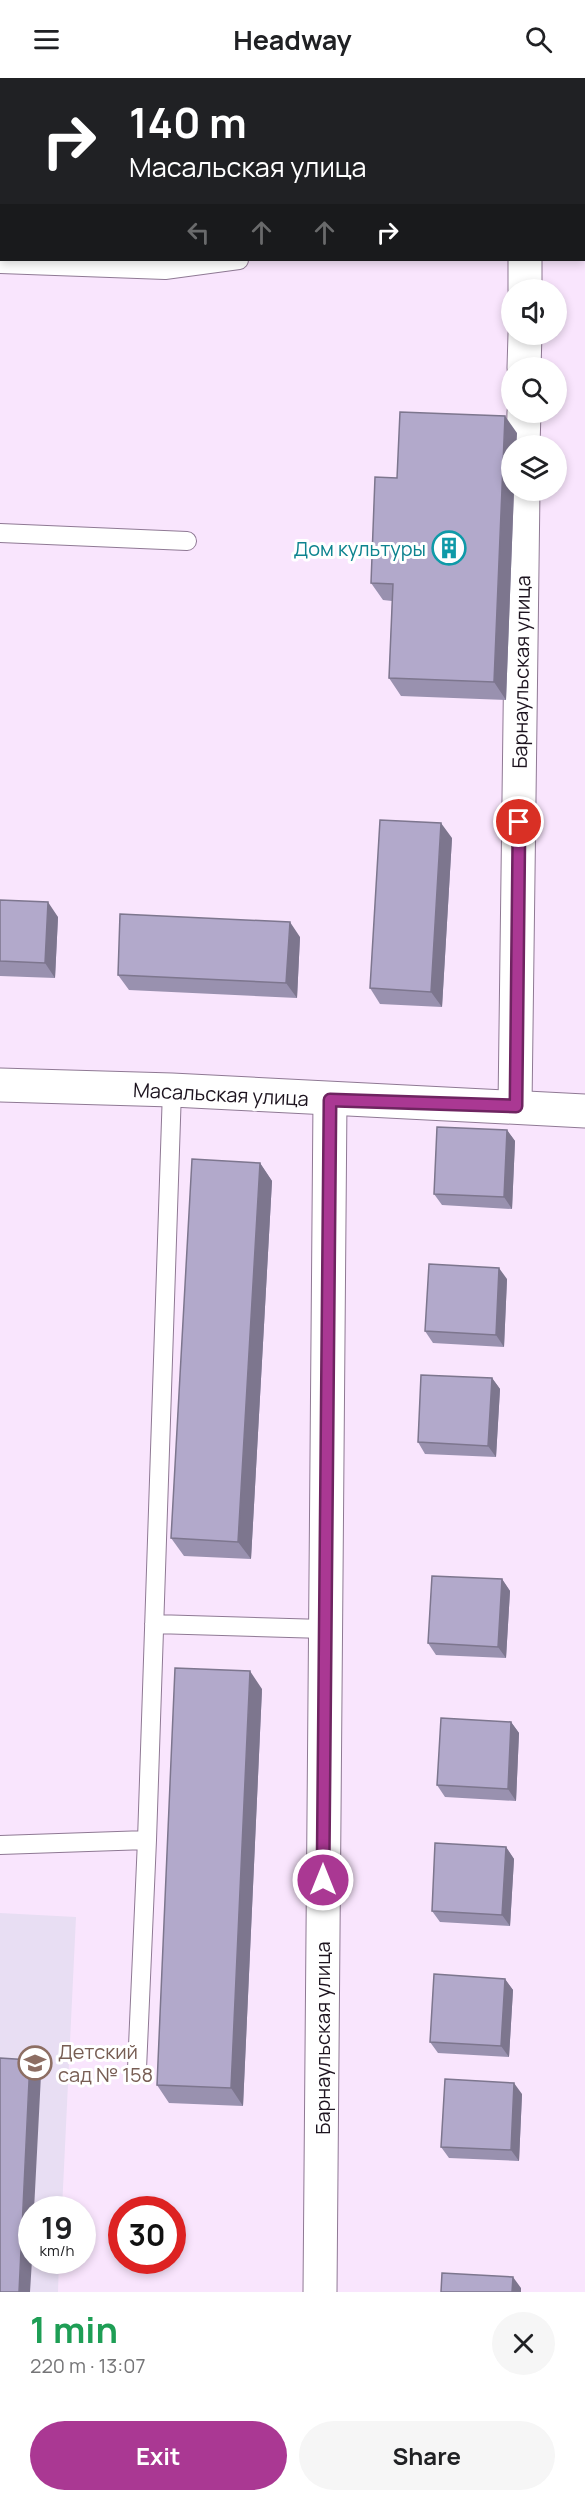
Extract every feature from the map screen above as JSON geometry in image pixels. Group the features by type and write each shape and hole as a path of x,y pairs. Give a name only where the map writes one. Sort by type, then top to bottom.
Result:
{"street":[{"path":"525,261 525,279"},
{"name":"Барнаульская улица","path":"516,1106 523,501"},
{"name":"Масальская улица","path":"0,1085 172,1090 330,1100 516,1106 585,1111"},
{"name":"Барнаульская улица","path":"320,2292 330,1100"}],"lane":[{"path":"0,264 165,270 232,261"},
{"path":"0,533 187,541"},
{"path":"137,2069 147,1840 172,1090"},
{"path":"154,1624 324,1629"},
{"path":"0,1845 147,1840"}],"shaded area":[{"name":"Детский сад № 158","path":"0,1913 76,1917 63,2196 18,2196 18,2274 59,2274 58,2292 0,2292"}],"building":[{"name":"Дом культуры","path":"400,412 501,416 501,423 505,423 504,435 501,435 501,501 494,682 389,678 393,584 371,583 375,477 397,478"},
{"path":"380,820 441,823 431,992 370,988"},
{"path":"0,900 48,902 45,963 0,961"},
{"path":"120,914 290,922 286,983 118,975"},
{"path":"437,1127 507,1130 504,1197 434,1194"},
{"path":"192,1159 260,1163 238,1542 171,1538"},
{"path":"429,1264 499,1268 496,1335 425,1331"},
{"path":"421,1375 492,1378 488,1446 418,1442"},
{"path":"432,1576 502,1579 498,1647 428,1643"},
{"path":"175,1668 250,1671 231,2088 157,2085"},
{"path":"441,1718 511,1722 508,1789 437,1785"},
{"path":"435,1843 506,1847 502,1915 432,1911"},
{"path":"434,1974 505,1979 501,2046 430,2042"},
{"path":"0,2058 30,2060 24,2196 18,2196 19,2292 0,2292"},
{"path":"445,2079 514,2083 511,2150 441,2147"},
{"path":"442,2273 513,2277 512,2292 441,2292"}],"place":[{"name":"Дом культуры","path":"449,548"},
{"name":"Детский сад № 158","path":"35,2063"}],"route":[{"path":"323,1880 330,1100 516,1106 519,822"}]}
